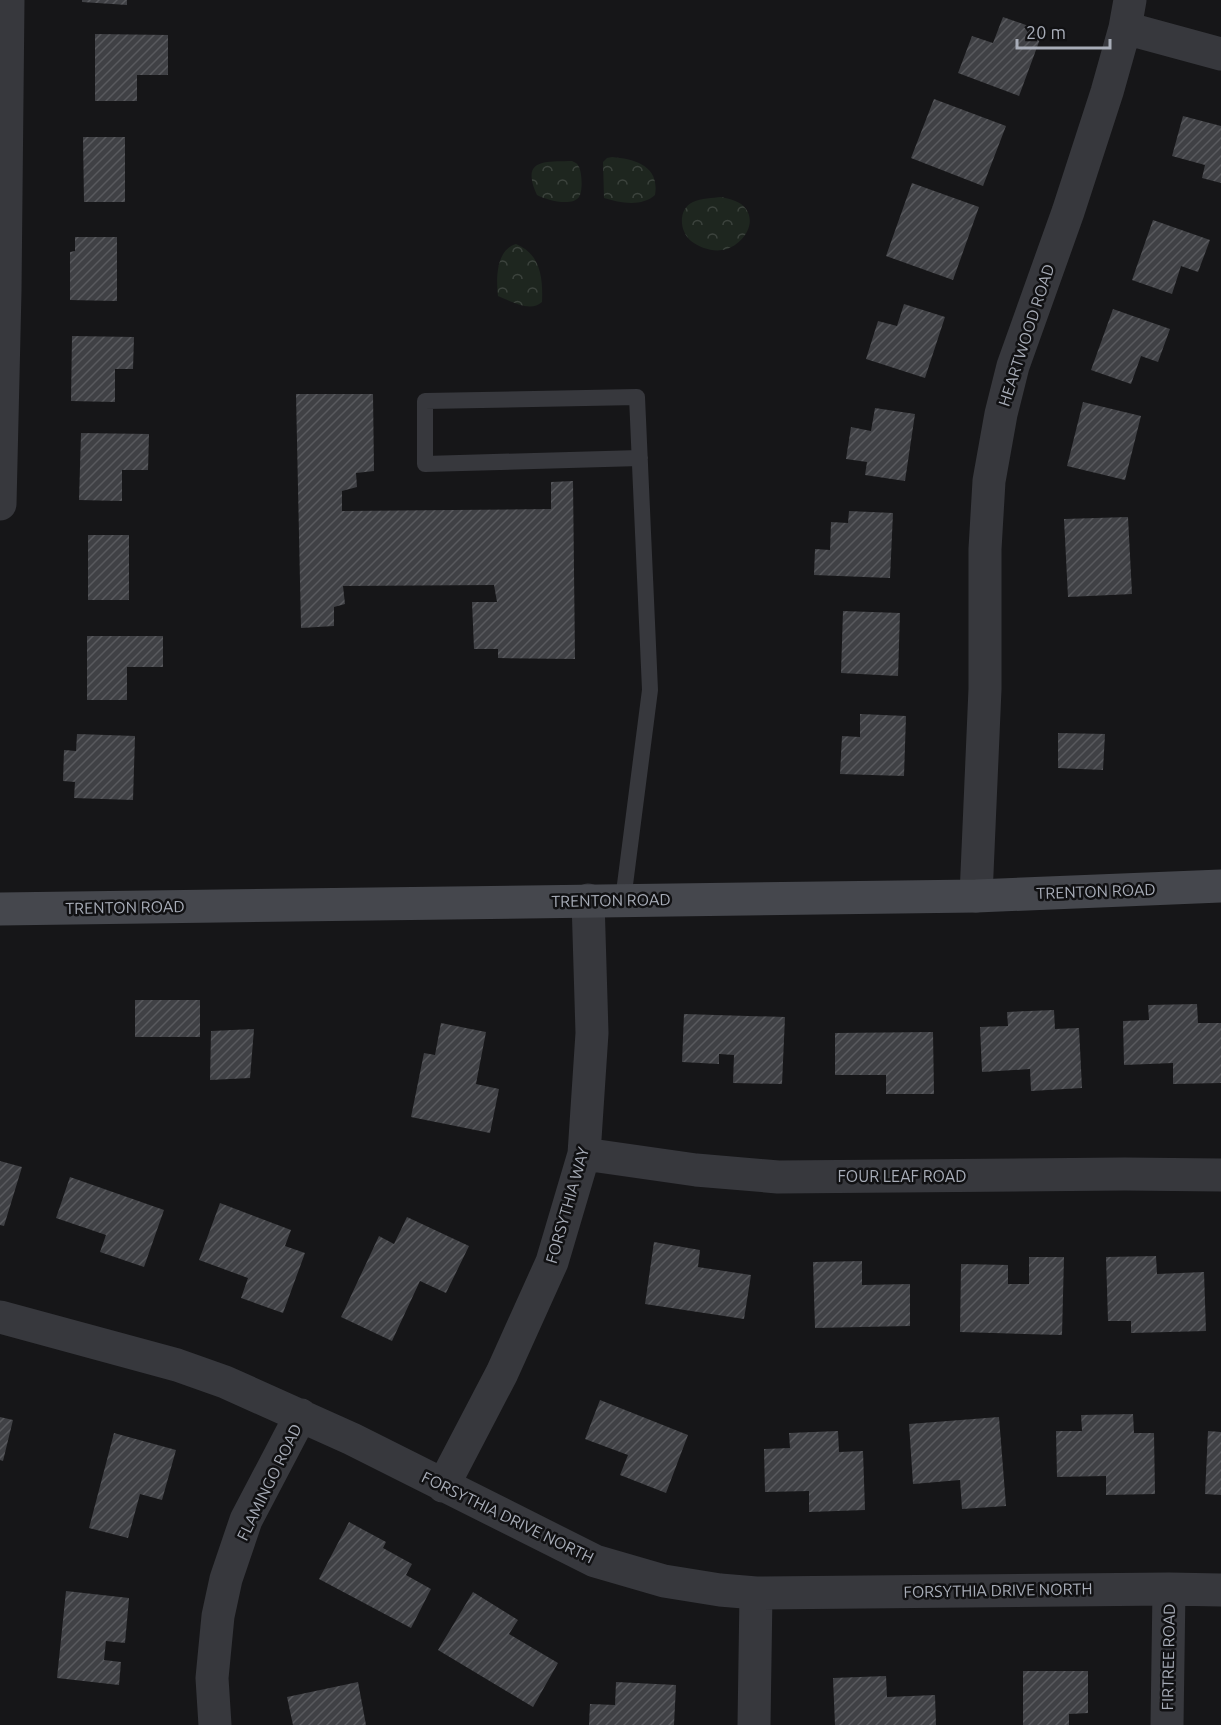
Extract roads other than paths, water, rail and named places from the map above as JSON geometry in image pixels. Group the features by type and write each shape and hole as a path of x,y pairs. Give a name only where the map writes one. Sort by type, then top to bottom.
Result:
{"main road":[{"name":"TRENTON ROAD","path":"0,909 976,896 1221,886"}],"street":[{"path":"0,504 8,0"},
{"path":"1127,14 1221,54"},
{"name":"HEARTWOOD ROAD","path":"976,896 985,689 985,549 988,481 1013,366 1068,212 1107,92 1127,14"},
{"name":"FORSYTHIA WAY","path":"443,1486 502,1373 552,1262 584,1154 592,1033 588,900"},
{"name":"FOUR LEAF ROAD","path":"584,1154 696,1170 778,1177 1221,1175"},
{"name":"FORSYTHIA DRIVE NORTH","path":"0,1317 177,1365 225,1382 352,1439 596,1561 664,1581 756,1593 1221,1590"},
{"name":"FLAMINGO ROAD","path":"215,1725 212,1678 218,1616 226,1579 246,1520 301,1415"},
{"name":"FIRTREE ROAD","path":"1167,1725 1169,1589"},
{"path":"754,1725 756,1593"}],"lane":[{"path":"623,900 650,690 640,458 637,397 425,401 425,464 640,458"}]}
